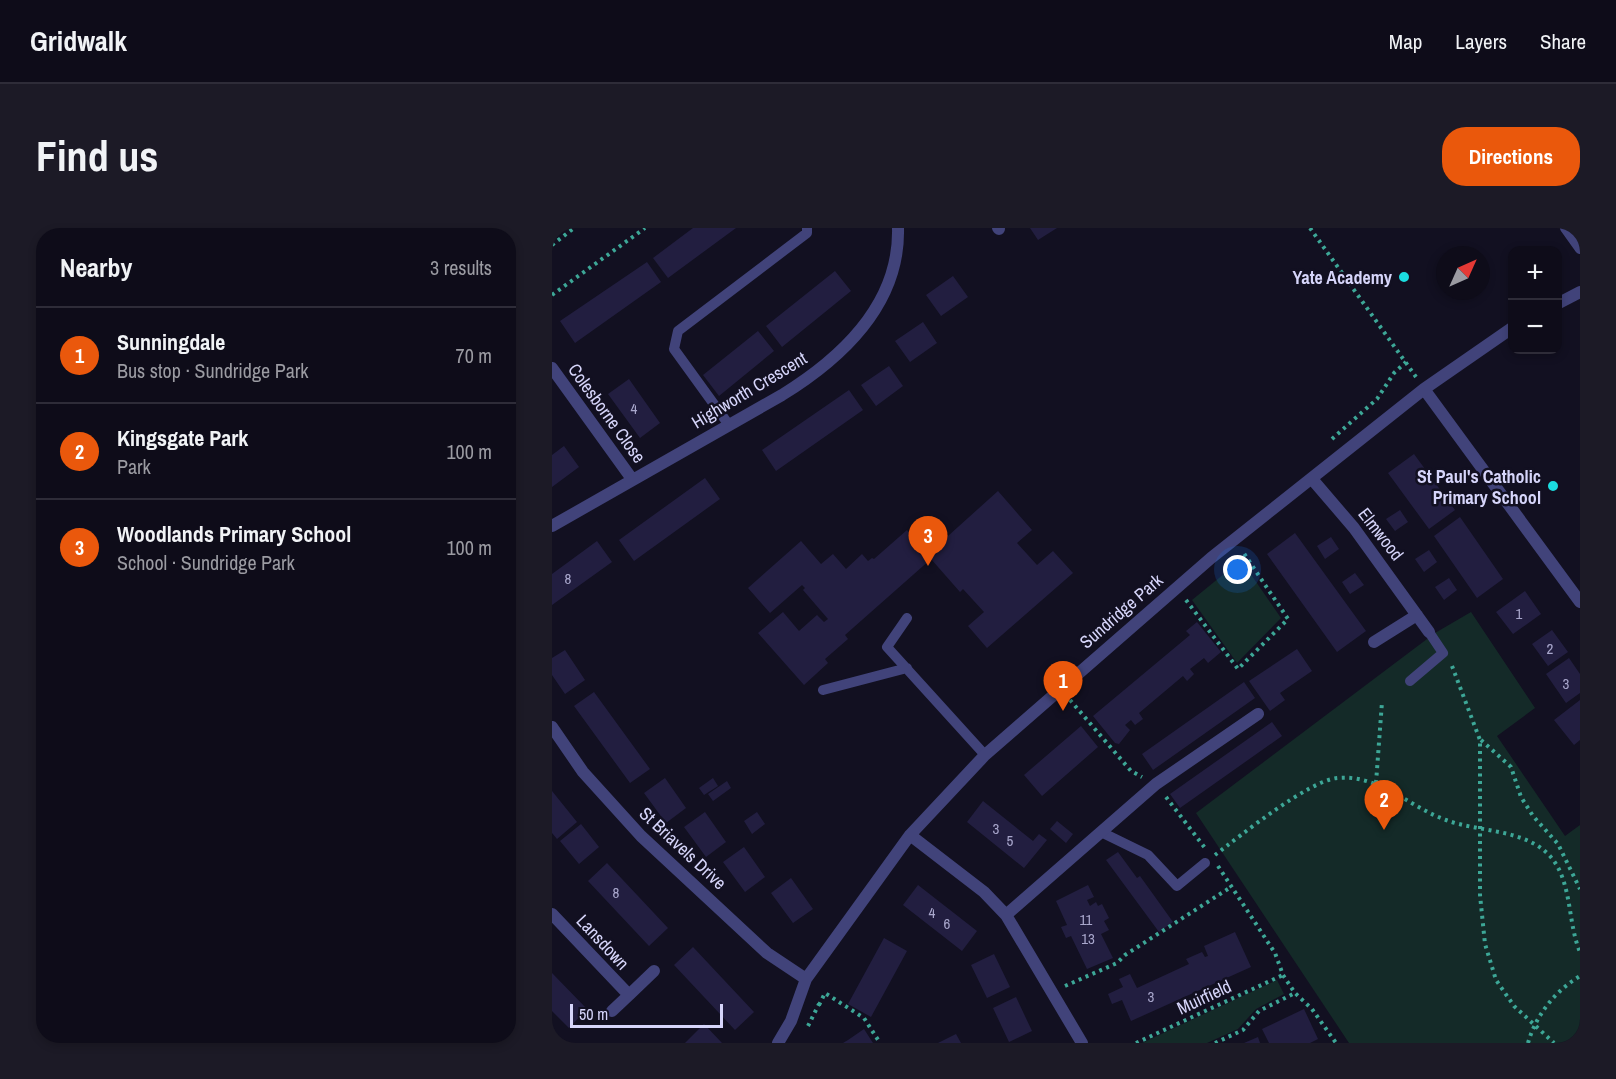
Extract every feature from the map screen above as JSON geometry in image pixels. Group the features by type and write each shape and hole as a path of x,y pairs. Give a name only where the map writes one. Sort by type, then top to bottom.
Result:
{"street":[{"name":"Highworth Crescent","path":"552,526 806,381 840,352 866,325 883,297 894,267 898,228"},
{"path":"1562,301 1580,292"},
{"name":"Sundridge Park","path":"778,1043 791,1021 806,979 910,835 985,755 1234,539 1425,389 1508,331"},
{"name":"Colesborne Close","path":"554,375 633,479"},
{"path":"1425,389 1580,602"},
{"name":"Elmwood","path":"1312,478 1354,528 1429,632"},
{"path":"1374,642 1417,615"},
{"path":"1006,915 1156,784 1258,714"},
{"name":"St Briavels Drive","path":"552,727 583,772 641,836 767,953 806,979"},
{"path":"910,835 984,892 1006,915 1082,1043"},
{"name":"Lansdown","path":"552,914 629,995 654,971"},
{"path":"612,1011 629,995"}],"lane":[{"path":"729,425 674,349 678,331 807,233 807,228"},
{"path":"1566,228 1580,249"},
{"path":"907,618 887,647 985,755"},
{"path":"1410,681 1443,653 1429,632"},
{"path":"822,690 907,668"},
{"path":"1102,833 1148,855 1177,886 1205,863"}],"path":[{"path":"552,245 574,228"},
{"path":"552,295 645,228"},
{"path":"1311,228 1425,389"},
{"path":"1325,445 1377,399 1394,373 1406,362"},
{"path":"1176,588 1238,669 1288,619 1234,539"},
{"path":"1443,653 1451,664 1480,740 1480,895 1485,944 1496,980 1533,1026 1554,1043"},
{"path":"1376,783 1382,702"},
{"path":"1480,740 1510,767 1521,797 1533,816 1558,843 1580,889"},
{"path":"1205,863 1316,784 1337,778 1376,783 1445,820 1521,838 1542,848 1555,862 1563,880 1580,952"},
{"path":"1052,991 1117,963 1125,955 1231,887"},
{"name":"Muirfield","path":"1136,1043 1283,975"},
{"path":"1528,1043 1533,1026 1552,999 1580,976"},
{"path":"819,1005 825,993 864,1018 880,1043"},
{"path":"1215,1043 1243,1030 1259,1011 1295,993"}],"green space":[{"path":"1241,560 1281,618 1237,663 1192,600"},
{"path":"1471,612 1535,708 1497,736 1565,836 1580,825 1580,1043 1349,1043 1196,813 1435,633"},
{"path":"1277,980 1284,994 1256,1009 1238,1029 1207,1043 1142,1043"}],"building":[{"path":"693,228 736,228 668,278 653,258"},
{"path":"1030,228 1057,228 1038,240"},
{"path":"647,262 661,282 575,343 560,321"},
{"path":"835,271 851,291 782,347 766,326"},
{"path":"953,276 968,297 941,316 926,295"},
{"path":"923,322 937,343 910,362 895,341"},
{"path":"758,331 774,351 719,396 703,375"},
{"path":"889,366 903,386 876,406 861,385"},
{"path":"629,379 660,423 640,438 608,394"},
{"path":"849,390 863,410 776,471 762,450"},
{"path":"564,446 579,467 552,487 552,455"},
{"path":"1414,454 1455,510 1429,529 1388,473"},
{"path":"705,478 720,499 634,561 619,540"},
{"path":"998,491 1032,530 1017,543 1037,565 1053,551 1073,573 987,648 968,626 984,612 963,589 960,592 931,559 845,635 848,639 825,659 828,663 804,685 758,633 783,612 799,631 817,615 824,622 828,619 803,590 805,588 802,585 770,613 748,588 801,541 821,564 833,554 846,569 862,554 868,561 874,559 907,530 912,537 933,519 948,536"},
{"path":"1400,510 1408,522 1395,531 1386,519"},
{"path":"1460,517 1503,579 1477,598 1434,536"},
{"path":"1295,533 1366,631 1337,652 1267,554"},
{"path":"1331,537 1339,549 1325,559 1317,546"},
{"path":"597,541 612,562 552,605 552,574"},
{"path":"1429,550 1437,562 1424,572 1415,559"},
{"path":"1355,573 1364,585 1350,594 1342,582"},
{"path":"1449,578 1457,590 1444,600 1435,587"},
{"path":"1525,591 1541,614 1513,634 1496,612"},
{"path":"1197,622 1221,652 1208,663 1204,658 1190,669 1194,674 1187,681 1183,676 1139,713 1143,719 1135,725 1131,720 1125,725 1130,730 1119,744 1115,743 1093,716 1190,635 1186,631"},
{"path":"1552,630 1568,652 1548,666 1532,644"},
{"path":"1297,649 1312,671 1280,693 1285,700 1270,711 1249,681"},
{"path":"565,650 585,680 565,694 552,675 552,658"},
{"path":"1569,658 1580,674 1580,693 1566,703 1546,674"},
{"path":"1244,682 1255,698 1153,770 1142,754"},
{"path":"594,692 650,769 630,783 574,706"},
{"path":"1580,700 1580,740 1574,745 1554,720"},
{"path":"1272,722 1282,736 1180,808 1170,794"},
{"path":"1081,726 1098,747 1042,796 1024,775"},
{"path":"665,778 686,808 666,823 644,793"},
{"path":"713,778 718,786 704,795 699,788"},
{"path":"727,781 731,788 713,801 708,794"},
{"path":"552,791 577,822 557,839 552,833"},
{"path":"983,801 1033,841 1039,834 1047,840 1024,868 967,822"},
{"path":"705,812 726,842 706,857 684,827"},
{"path":"757,812 765,824 752,834 744,821"},
{"path":"1057,821 1073,834 1066,843 1050,829"},
{"path":"581,824 599,847 579,864 560,841"},
{"path":"744,847 765,877 745,892 723,862"},
{"path":"1118,852 1137,878 1140,876 1173,922 1159,932 1106,860"},
{"path":"607,863 668,928 649,946 588,881"},
{"path":"791,878 813,909 793,923 771,893"},
{"path":"918,885 977,931 962,951 903,905"},
{"path":"1088,885 1094,897 1087,900 1090,906 1096,902 1098,906 1102,904 1109,918 1104,921 1109,930 1101,934 1113,958 1087,969 1071,936 1066,938 1061,927 1067,925 1056,901"},
{"path":"1235,932 1251,967 1131,1021 1122,1000 1112,1004 1108,994 1123,987 1119,979 1130,974 1137,988 1189,964 1186,959 1202,952 1205,957 1208,956 1204,946"},
{"path":"884,938 907,951 871,1017 848,1004"},
{"path":"693,947 754,1012 735,1030 674,965"},
{"path":"994,954 1010,987 987,998 971,965"},
{"path":"552,973 587,1009 569,1028 552,1011"},
{"path":"1016,997 1032,1031 1009,1042 993,1008"},
{"path":"1304,1009 1318,1039 1310,1043 1269,1043 1262,1029"},
{"path":"704,1024 722,1043 685,1043"},
{"path":"864,1029 873,1043 843,1043 848,1040"},
{"path":"956,1034 961,1043 938,1043"},
{"path":"1258,1037 1260,1043 1244,1043"}],"place":[{"name":"Yate Academy","path":"1404,277"},
{"name":"St Paul's Catholic Primary School","path":"1553,486"},
{"name":"Woodlands Primary School","path":"928,566"},
{"name":"Sunningdale","path":"1063,711"},
{"name":"Kingsgate Park","path":"1384,830"}]}
